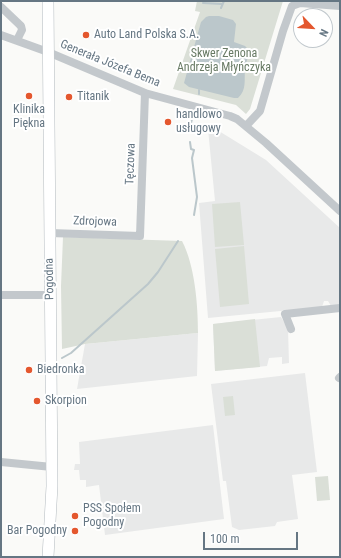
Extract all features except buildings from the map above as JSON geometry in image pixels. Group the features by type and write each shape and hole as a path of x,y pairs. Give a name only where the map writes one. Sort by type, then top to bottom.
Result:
{"street":[{"name":"Pogodna","path":"48,1 52,467 51,518 48,557"},
{"path":"246,126 260,111 283,31 292,6 300,3 340,6"},
{"path":"1,8 21,26 22,30 17,40"},
{"name":"Generała Józefa Bema","path":"1,35 48,52 145,92 224,113 237,119 266,143 340,211"},
{"name":"Tęczowa","path":"140,236 145,92"},
{"name":"Zdrojowa","path":"50,233 140,236"},
{"path":"1,295 50,295"},
{"path":"291,329 285,314 340,308"},
{"path":"1,462 52,467"}],"shaded area":[{"path":"209,16 219,16 233,20 236,24 234,42 245,46 249,50 245,68 244,88 238,98 189,87 184,83 201,22"},
{"path":"214,128 266,160 340,228 340,305 331,306 328,301 324,301 322,307 208,318 199,203 215,201 208,129"},
{"path":"281,317 288,329 289,363 282,364 282,357 269,358 267,366 215,371 213,324"},
{"path":"198,333 197,376 77,389 85,344"},
{"path":"305,373 317,472 292,475 298,519 277,522 275,526 239,530 232,527 226,481 223,481 211,384"},
{"path":"213,425 224,519 105,535 99,485 86,487 86,480 80,480 79,470 74,470 75,464 80,464 79,442"}],"green space":[{"name":"Skwer Zenona Andrzeja Młyńczyka","path":"197,1 283,1 250,109 246,114 236,105 173,89 200,12 195,11"},
{"path":"240,202 244,245 215,247 212,204"},
{"path":"63,237 182,241 193,274 198,333 85,344 62,349 61,286"},
{"path":"244,246 249,304 220,307 215,249"},
{"path":"255,319 260,367 215,371 213,324"},
{"path":"233,396 235,415 225,416 223,397"},
{"path":"328,476 330,500 317,501 315,477"}],"waterway":[{"path":"221,8 224,1"},
{"path":"203,3 222,4"},
{"path":"190,127 194,111"},
{"path":"190,142 191,149 194,150 192,158 197,197 194,215"},
{"path":"62,358 71,353 148,284 158,272 178,241"}],"place":[{"name":"Auto Land Polska S.A.","path":"86,35"},
{"name":"Klinika Piękna","path":"29,96"},
{"name":"Titanik","path":"69,97"},
{"name":"handlowo usługowy","path":"168,122"},
{"name":"Biedronka","path":"29,370"},
{"name":"Skorpion","path":"37,401"},
{"name":"PSS Społem Pogodny","path":"75,516"},
{"name":"Bar Pogodny","path":"75,531"}]}
